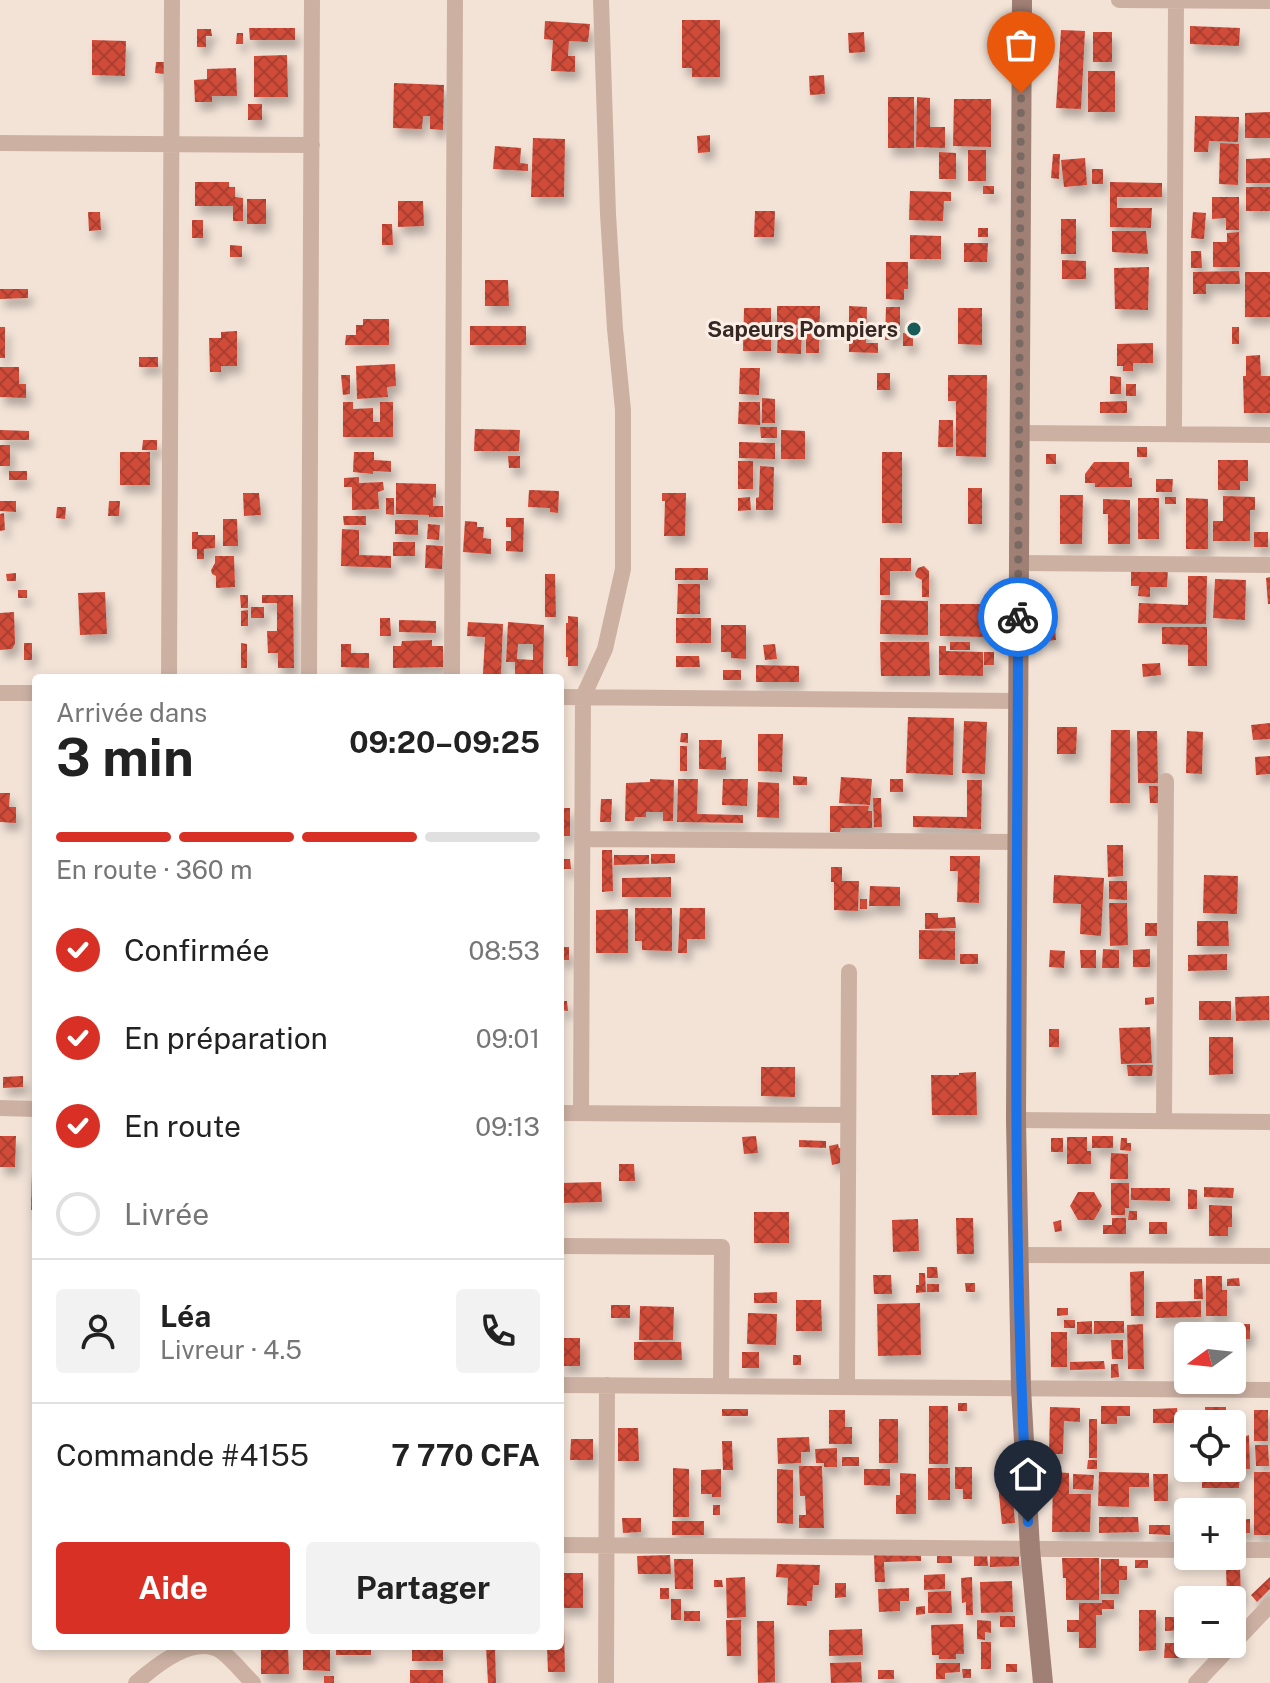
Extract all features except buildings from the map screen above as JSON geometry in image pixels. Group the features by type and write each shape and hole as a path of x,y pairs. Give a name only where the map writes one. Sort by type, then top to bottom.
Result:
{"main road":[{"path":"1022,0 1016,1120 1021,1388 1030,1549 1043,1683"}],"street":[{"path":"169,674 172,0"},
{"path":"309,674 312,0"},
{"path":"452,674 455,0"},
{"path":"581,1113 583,697 605,649 623,569 623,410 608,214 601,0"},
{"path":"1119,0 1270,1"},
{"path":"1174,434 1176,0"},
{"path":"0,143 312,145"},
{"path":"1019,433 1270,435"},
{"path":"1019,563 1270,565"},
{"path":"0,693 32,693"},
{"path":"564,697 1018,701"},
{"path":"1164,1121 1166,781"},
{"path":"582,839 1017,842"},
{"path":"847,1387 849,972"},
{"path":"0,1108 32,1109"},
{"path":"564,1113 848,1115"},
{"path":"1016,1120 1270,1122"},
{"path":"564,1246 722,1247 721,1386"},
{"path":"1018,1255 1270,1256"},
{"path":"564,1385 1270,1390"},
{"path":"606,1683 607,1385"},
{"path":"564,1545 1174,1550"},
{"path":"1246,1550 1270,1550"},
{"path":"1196,1683 1270,1605"},
{"path":"136,1683 165,1659 188,1650"},
{"path":"218,1650 253,1683"}],"way so far":[{"path":"1018,617 1021,93"}],"place":[{"name":"Sapeurs Pompiers","path":"914,329"}],"route":[{"path":"1018,617 1016,1120 1021,1388 1028,1522"}]}
